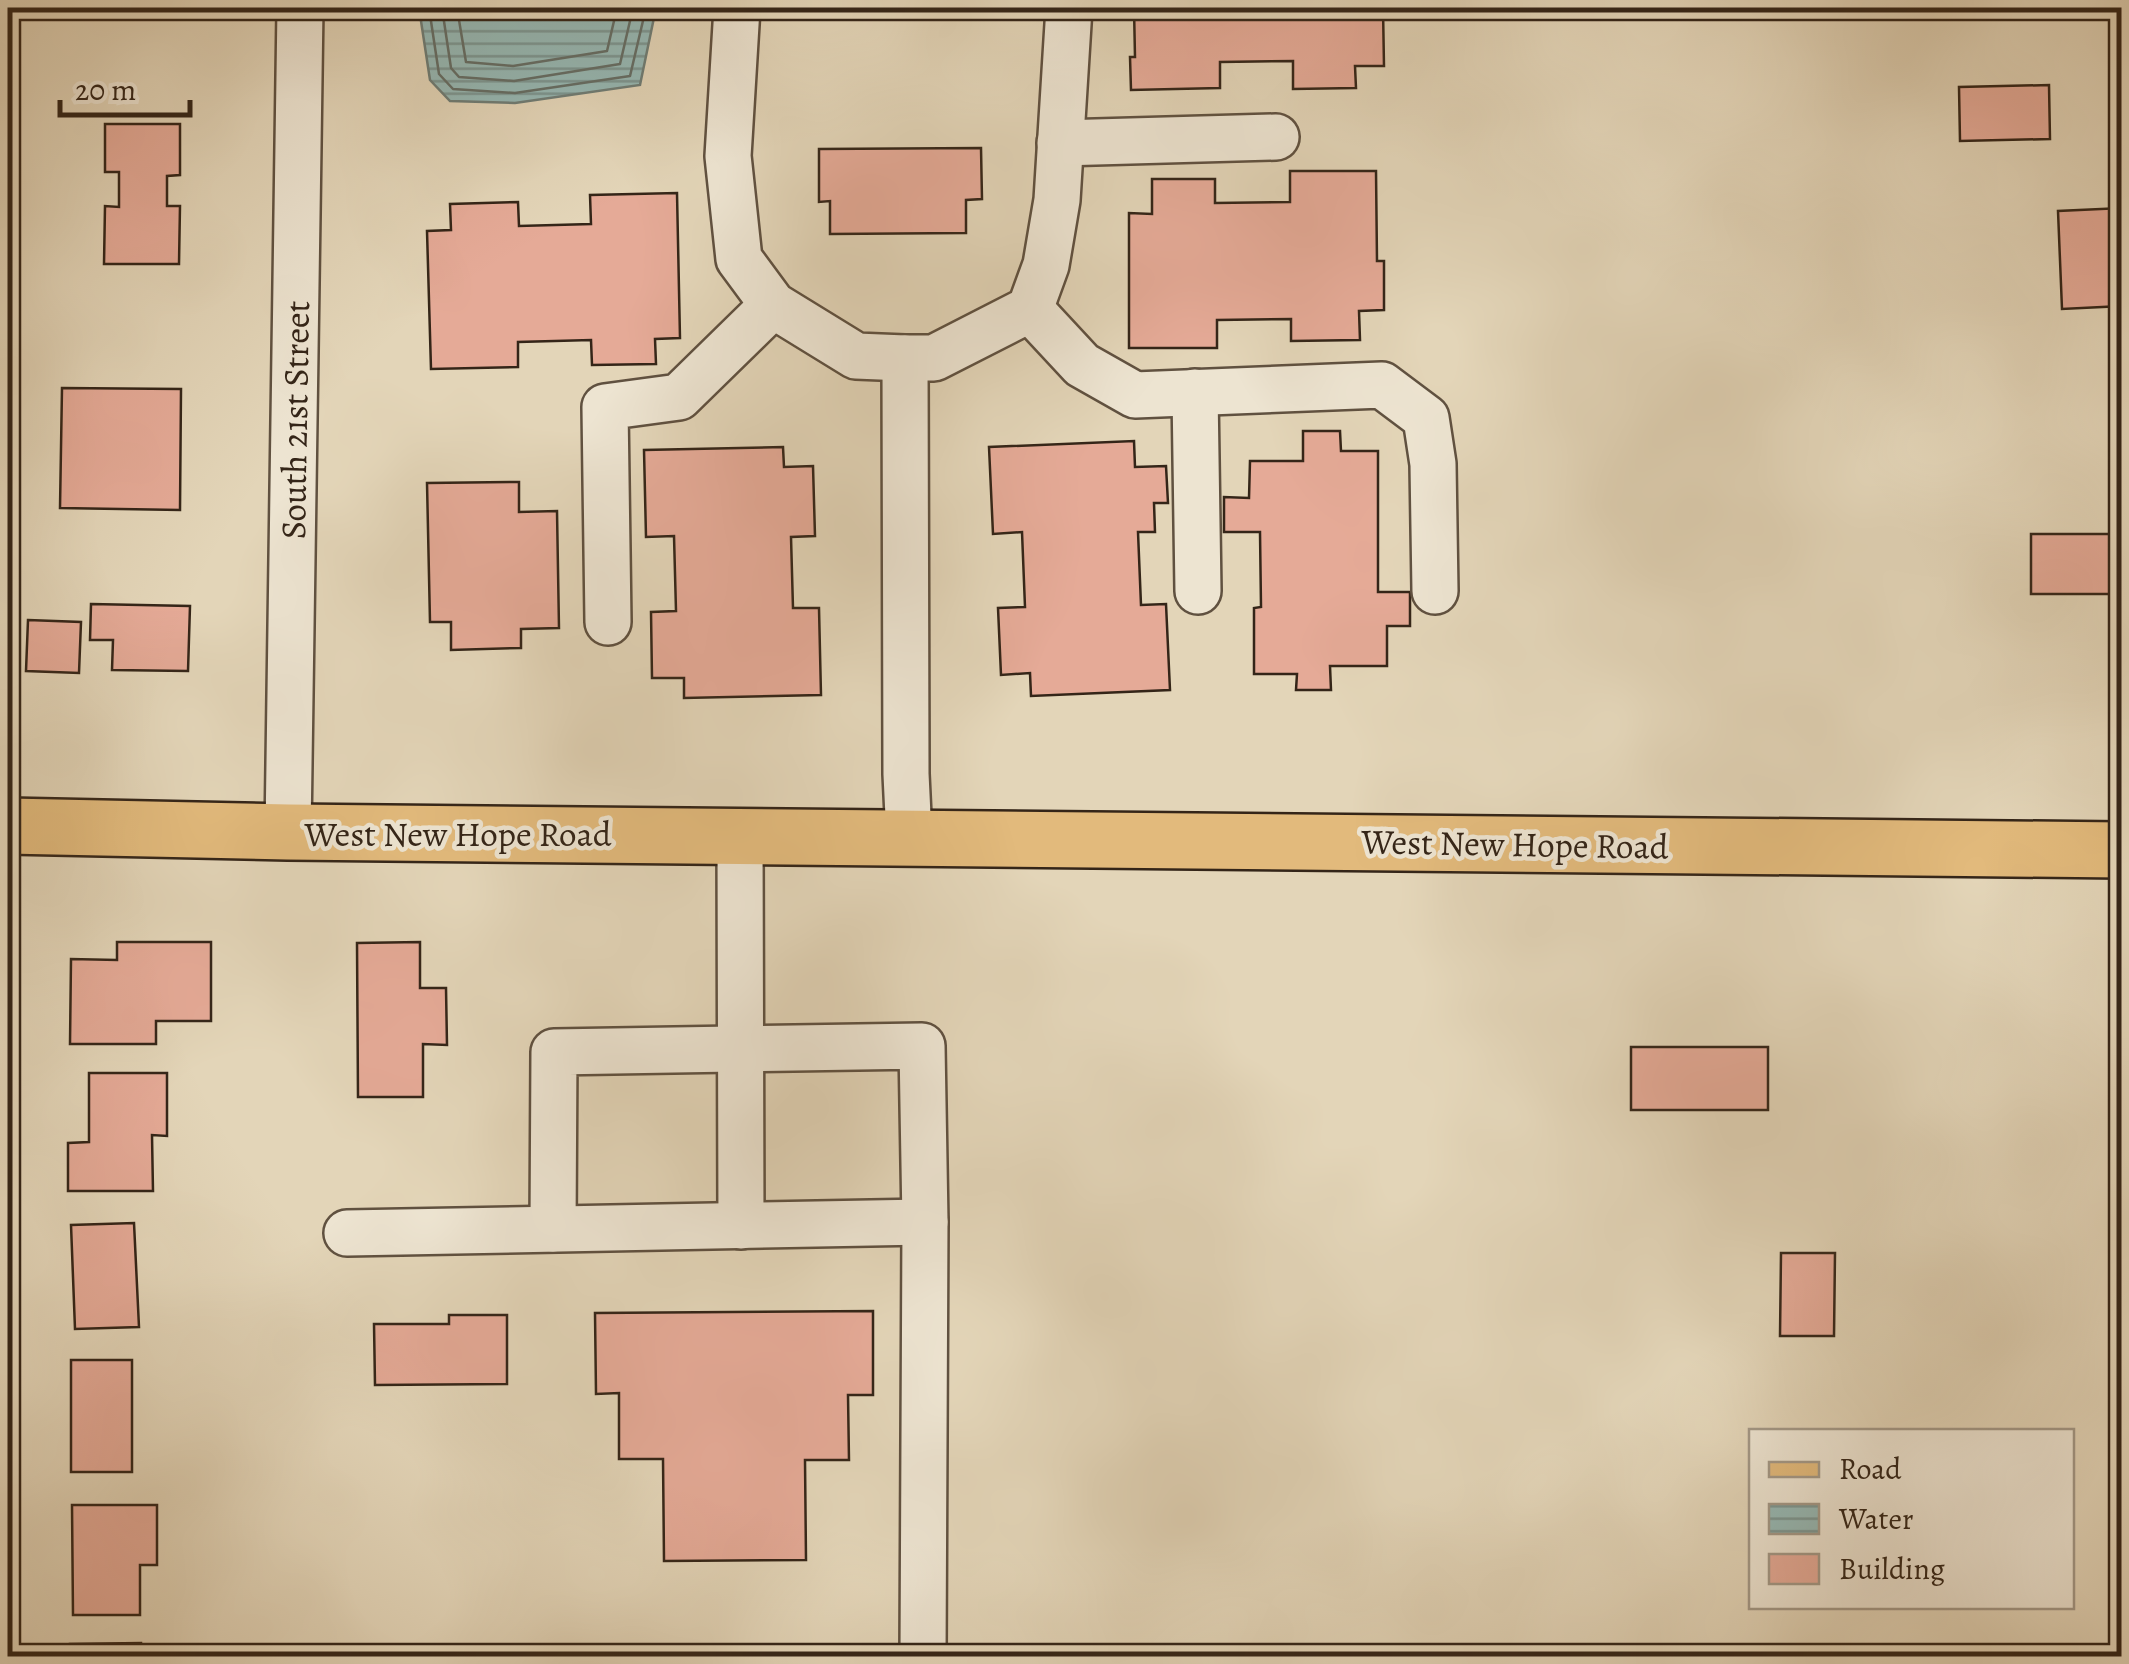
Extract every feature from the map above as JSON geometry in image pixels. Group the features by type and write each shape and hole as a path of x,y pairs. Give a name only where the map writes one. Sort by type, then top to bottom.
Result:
{"main road":[{"name":"West New Hope Road","path":"8,826 2122,850"}],"street":[{"name":"South 21st Street","path":"288,832 300,8"},
{"path":"737,8 728,156 739,259 773,304 856,356 905,358 934,358 1030,309 1046,265 1057,200 1069,8"},
{"path":"1060,143 1276,137"},
{"path":"608,622 604,408 680,397 773,304"},
{"path":"1030,309 1082,364 1135,395 1382,384 1426,418 1433,464 1435,592"},
{"path":"905,358 909,836"},
{"path":"1194,392 1198,591"},
{"path":"740,836 740,1226"},
{"path":"553,1229 554,1052 922,1046 923,1656"},
{"path":"347,1232 925,1222"}],"water":[{"path":"419,8 656,8 640,85 515,103 450,101 430,80"}],"building":[{"path":"1134,8 1383,8 1384,66 1355,66 1356,88 1293,89 1293,61 1220,62 1220,88 1131,90"},
{"path":"2049,85 2050,139 1960,141 1959,87"},
{"path":"105,124 180,124 180,175 167,176 167,206 180,206 179,264 104,264 105,206 119,207 119,172 105,172"},
{"path":"981,148 982,199 966,200 966,233 830,234 830,201 819,202 819,149"},
{"path":"1290,171 1376,171 1377,261 1384,261 1384,310 1359,311 1360,340 1291,341 1291,319 1217,320 1217,348 1129,348 1129,213 1152,214 1152,179 1215,179 1215,203 1290,202"},
{"path":"677,193 680,338 655,339 656,364 592,365 591,340 518,342 518,367 431,369 427,231 451,230 450,204 518,202 519,226 591,224 590,195"},
{"path":"2122,208 2122,306 2062,309 2058,211"},
{"path":"62,388 181,389 180,510 60,508"},
{"path":"1303,431 1340,431 1341,451 1378,451 1378,592 1410,592 1410,626 1387,626 1387,666 1330,666 1331,690 1296,690 1297,674 1254,674 1254,608 1261,607 1260,532 1224,532 1224,497 1249,498 1250,461 1303,461"},
{"path":"1134,441 1135,467 1166,466 1168,503 1154,503 1155,532 1138,532 1141,605 1166,604 1170,690 1031,696 1030,673 1001,675 998,608 1025,607 1022,532 993,534 989,447"},
{"path":"783,447 784,467 813,466 815,536 791,537 793,608 819,608 821,695 684,698 684,678 652,678 651,612 676,611 674,536 646,537 644,450"},
{"path":"519,482 519,512 557,511 559,628 521,629 521,648 451,650 451,622 430,622 427,483"},
{"path":"2031,534 2120,534 2120,594 2031,594"},
{"path":"91,604 190,606 188,671 112,670 113,640 90,640"},
{"path":"28,620 81,622 79,673 26,671"},
{"path":"117,942 211,942 211,1021 156,1021 156,1044 70,1044 71,959 117,960"},
{"path":"420,942 420,988 446,988 447,1045 423,1044 423,1097 358,1097 357,943"},
{"path":"1631,1047 1768,1047 1768,1110 1631,1110"},
{"path":"89,1073 167,1073 167,1136 152,1135 153,1191 68,1191 68,1143 89,1142"},
{"path":"134,1223 139,1327 75,1329 71,1225"},
{"path":"1781,1253 1835,1253 1834,1336 1780,1336"},
{"path":"873,1311 873,1395 848,1395 849,1460 805,1460 806,1560 664,1561 663,1459 619,1459 619,1393 596,1394 595,1313"},
{"path":"449,1315 507,1315 507,1384 375,1385 374,1324 449,1324"},
{"path":"71,1360 132,1360 132,1472 71,1472"},
{"path":"72,1505 157,1505 157,1565 140,1565 140,1615 73,1615"},
{"path":"141,1643 141,1656 70,1656 70,1644"}]}
